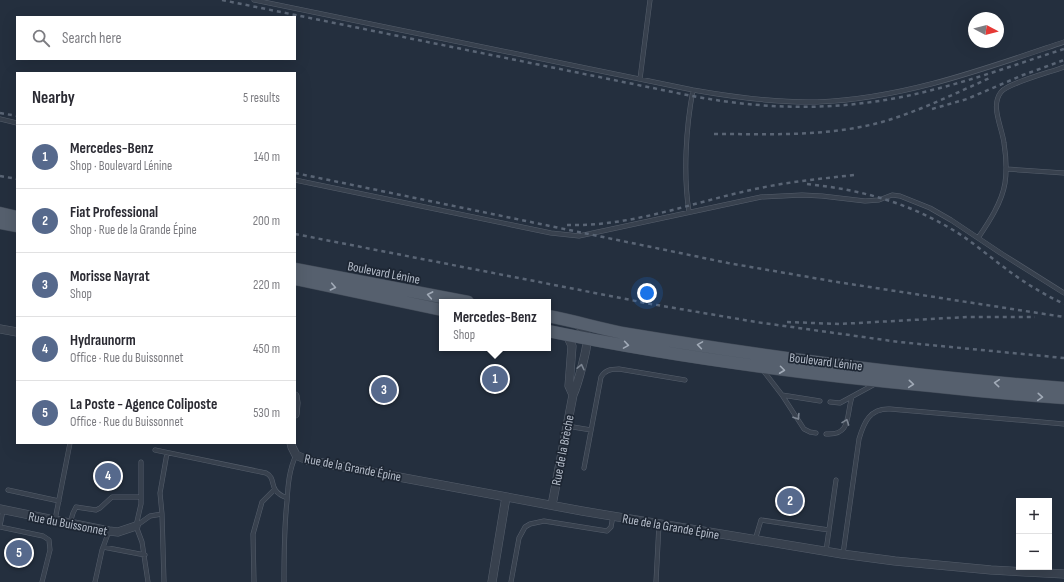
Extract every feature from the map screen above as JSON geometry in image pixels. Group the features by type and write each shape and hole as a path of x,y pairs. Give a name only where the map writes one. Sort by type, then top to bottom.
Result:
{"main road":[{"path":"0,213 16,217"},
{"path":"0,223 16,226"},
{"name":"Boulevard Lénine","path":"296,269 452,299"},
{"name":"Boulevard Lénine","path":"296,279 439,309"},
{"name":"Boulevard Lénine","path":"551,317 597,328 739,352 946,378 1064,388"},
{"name":"Boulevard Lénine","path":"551,332 578,338 761,368 879,381 1064,398"}],"street":[{"path":"575,322 582,328 578,338"},
{"name":"Boulevard Lénine","path":"578,338 597,328"},
{"path":"0,329 16,332"},
{"name":"Rue de la Brèche","path":"573,395 569,386 578,338"},
{"name":"Rue de la Brèche","path":"552,505 573,395 577,387 578,338"},
{"name":"Rue de la Grande Épine","path":"291,444 296,455 307,460 659,524 826,552 895,561 1064,574"},
{"path":"492,582 506,497"},
{"name":"Rue du Buissonnet","path":"1,509 109,531 118,532 136,526"}],"lane":[{"path":"254,0 693,90 731,97 773,101 816,102 849,99 916,88 977,71 1064,42"},
{"path":"640,79 650,0"},
{"path":"978,238 986,227 1000,200 1004,188 1006,169 1004,142 997,110 998,98 1001,92 1005,88 1064,67"},
{"path":"689,212 686,160 693,90"},
{"path":"0,119 16,123"},
{"path":"1006,169 1064,173"},
{"path":"296,180 551,233 579,236 761,197 802,195 865,201 878,200 892,195 909,199 930,208 1064,292"},
{"path":"761,368 782,394 804,429 810,432 816,432"},
{"path":"584,468 601,377 606,371 619,369 685,380"},
{"path":"830,402 840,403 879,381"},
{"path":"782,394 820,401"},
{"path":"826,434 834,434 844,430 847,423 852,397"},
{"path":"842,554 859,439 865,422 871,414 878,410 890,409 1064,424"},
{"path":"567,426 591,430"},
{"path":"55,520 70,444"},
{"path":"155,450 266,473 270,477 274,490 280,496 287,498"},
{"path":"164,582 160,493 167,452"},
{"path":"284,582 284,528 291,467 296,455"},
{"path":"141,462 141,498 136,526 142,542 148,582"},
{"path":"826,552 836,480"},
{"path":"8,490 59,501"},
{"path":"254,582 254,534 262,502 274,490"},
{"path":"70,523 76,507 96,510 112,497 141,498"},
{"path":"1,509 0,526 43,536 49,540 50,550 42,582"},
{"path":"136,526 150,516 162,514"},
{"path":"511,582 516,546 521,532 525,527 544,521 607,531 611,527 613,516"},
{"path":"755,540 761,520 829,530"},
{"path":"656,582 659,524"},
{"path":"95,582 103,547 109,531"},
{"path":"103,547 144,555"}],"railway":[{"path":"222,0 692,96 755,105 786,107 847,105 908,96 971,79 1064,49"},
{"path":"932,109 967,99 1023,75 1064,60"},
{"path":"714,134 799,134 861,127 910,113 992,77"},
{"path":"0,113 16,116"},
{"path":"296,173 728,263 837,282 1064,317"},
{"path":"567,225 590,225 637,218 764,187 854,175"},
{"path":"0,176 16,179"},
{"path":"807,184 848,190 868,195 887,200 925,215 961,235 1026,283 1064,304"},
{"path":"296,234 651,304 756,322 899,342 1064,358"},
{"path":"787,322 839,324 967,317 1035,317"}],"place":[{"name":"Mercedes-Benz","path":"495,379"},
{"name":"Morisse Nayrat","path":"384,390"},
{"name":"Hydraunorm","path":"108,476"},
{"name":"Fiat Professional","path":"790,501"},
{"name":"La Poste - Agence Coliposte","path":"19,553"}]}
